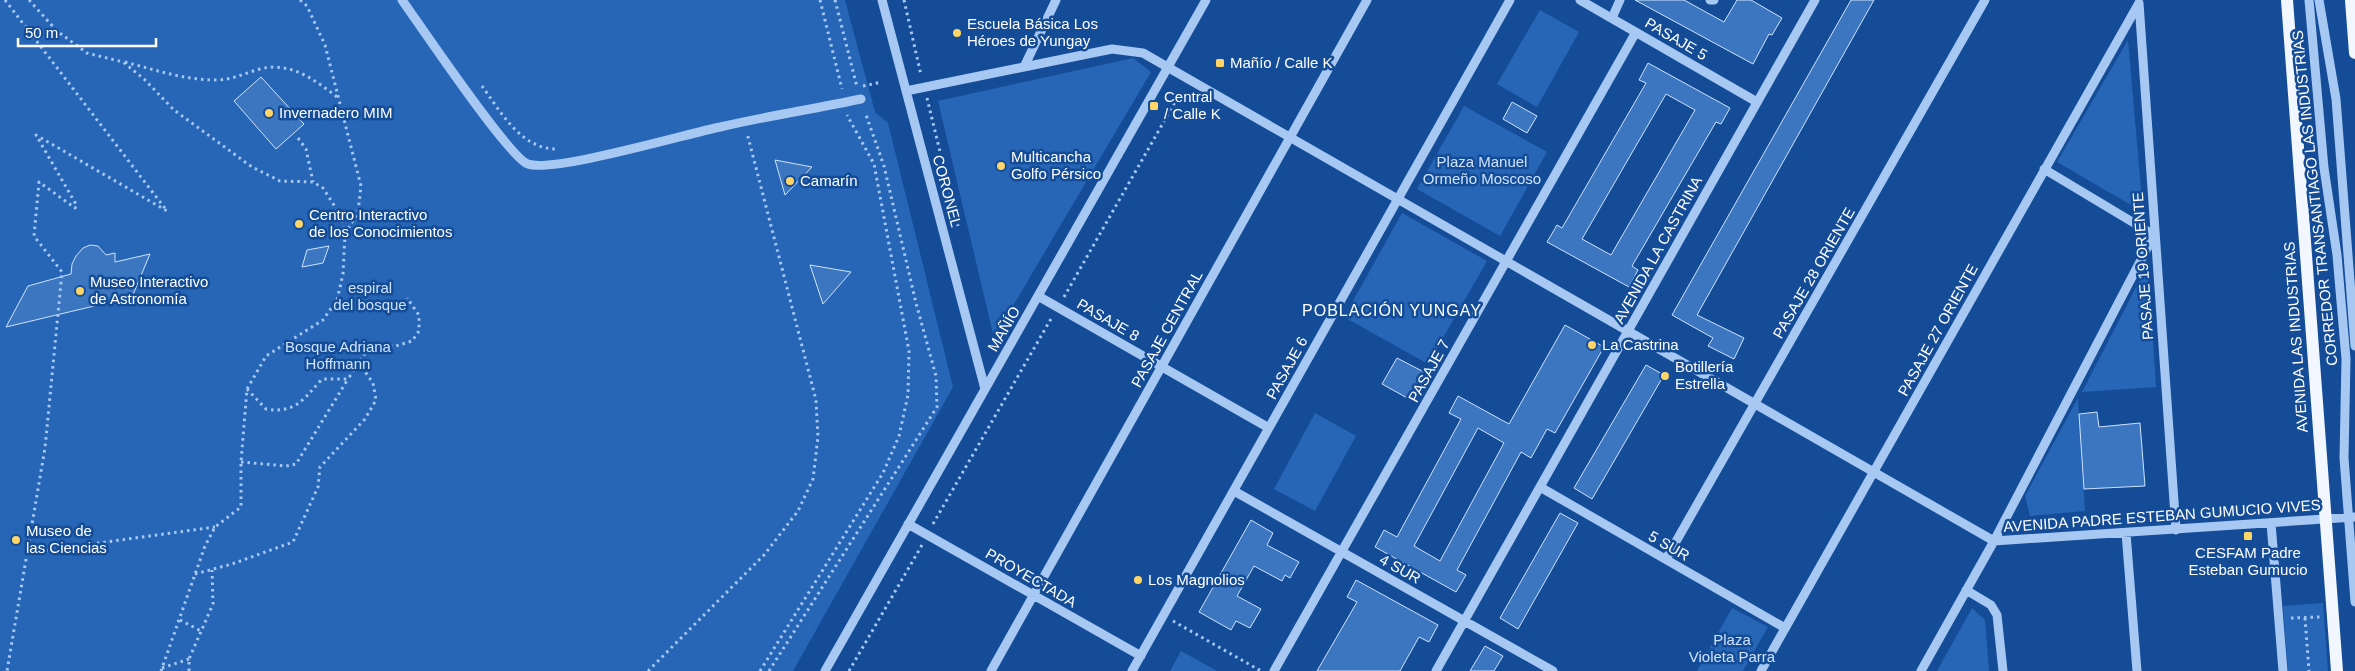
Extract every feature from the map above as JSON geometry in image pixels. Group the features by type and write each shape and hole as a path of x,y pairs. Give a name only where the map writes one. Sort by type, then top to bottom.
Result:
{"main road":[{"name":"AVENIDA LAS INDUSTRIAS","path":"2287,0 2337,671"},
{"path":"2351,0 2355,53"}],"street":[{"path":"402,0 505,142 516,156 528,164 577,160 744,122 861,99"},
{"name":"CORONEL","path":"882,0 985,389"},
{"path":"1024,67 1056,0"},
{"name":"MAÑÍO","path":"825,671 1206,0"},
{"name":"PASAJE CENTRAL","path":"991,671 1368,0"},
{"name":"PASAJE 6","path":"1132,671 1510,0"},
{"name":"PASAJE 5","path":"1580,0 1757,102"},
{"path":"1612,18 1620,0"},
{"name":"AVENIDA LA CASTRINA","path":"1436,671 1815,0"},
{"name":"PASAJE 28 ORIENTE","path":"1666,560 1985,0"},
{"name":"CORREDOR TRANSANTIAGO LAS INDUSTRIAS","path":"2310,0 2324,168 2337,255 2346,359 2344,458 2352,517 2355,602"},
{"name":"CORREDOR TRANSANTIAGO LAS INDUSTRIAS","path":"2319,0 2336,99 2355,346"},
{"name":"PASAJE 27 ORIENTE","path":"1761,671 2139,2"},
{"name":"PASAJE 19 ORIENTE","path":"2139,2 2176,530"},
{"name":"PASAJE 7","path":"1274,671 1636,32"},
{"name":"AVENIDA PADRE ESTEBAN GUMUCIO VIVES","path":"906,91 1123,49 1143,53 1994,541 2352,517"},
{"path":"1921,671 1994,541 2154,235 2044,169"},
{"name":"PASAJE 8","path":"1038,296 1269,428"},
{"name":"5 SUR","path":"1540,487 1785,628"},
{"name":"4 SUR","path":"1234,492 1553,671"},
{"path":"2271,523 2283,671"},
{"name":"PROYECTADA","path":"908,524 1141,656"},
{"path":"2126,533 2137,671"},
{"path":"1966,590 1991,605 1997,615 2003,671"}],"path":[{"path":"5,0 167,211 36,135 77,206 75,208 39,182 34,236 62,272 45,448 7,671"},
{"path":"29,0 57,30 87,53 182,77 216,80 232,79 263,68 286,68 311,77 337,97"},
{"path":"300,0 307,6 325,46 360,186 358,212 345,235"},
{"path":"760,671 883,473 899,436 908,395 909,351 874,164 846,112 820,0"},
{"path":"769,671 937,406 936,376 884,166 861,99 835,0"},
{"path":"904,0 959,231"},
{"path":"123,62 144,79 174,110 252,167 280,181 313,182 323,188 341,216 345,235 343,274 336,300 324,320 266,356 248,389 241,462 240,507 216,527 205,546 162,669"},
{"path":"833,92 882,82"},
{"path":"479,83 507,120 530,142 549,149 563,149"},
{"path":"850,671 1179,95"},
{"path":"648,671 764,555 798,511 812,478 818,437 816,400 744,122"},
{"path":"298,138 306,149 313,182"},
{"path":"241,462 286,466 296,464 371,344 396,346 412,341 419,331 419,315 408,298"},
{"path":"195,574 294,542 318,487 320,467 365,419 376,400 374,383 359,363"},
{"path":"248,389 266,409 290,410 304,399 322,379 348,379"},
{"path":"26,553 216,527"},
{"path":"189,671 189,659 212,604 212,570"},
{"path":"1164,615 1262,671"},
{"path":"2279,619 2333,616"},
{"path":"2305,618 2309,671"},
{"path":"180,620 201,631"},
{"path":"162,669 189,659"}],"green space":[{"path":"0,0 845,0 875,112 888,123 953,387 793,671 0,671"},
{"path":"1540,10 1579,32 1537,107 1497,84"},
{"path":"2128,40 2143,212 2057,162"},
{"path":"1133,58 1151,72 994,338 938,101"},
{"name":"Plaza Manuel Ormeño Moscoso","path":"1464,106 1547,152 1500,236 1417,189"},
{"name":"Plaza Manuel Ormeño Moscoso","path":"1402,213 1487,261 1428,364 1344,317"},
{"path":"2148,264 2156,387 2082,392"},
{"path":"2078,398 2085,511 2030,516 2025,496"},
{"path":"1315,413 1356,436 1315,511 1274,489"},
{"path":"2323,603 2328,671 2288,671 2283,606"},
{"name":"Plaza Violeta Parra","path":"1732,608 1768,627 1743,671 1697,671"},
{"path":"1972,608 1985,620 1989,671 1937,671"},
{"path":"1181,651 1217,671 1170,671"}],"building":[{"path":"1635,0 1684,0 1724,22 1737,0 1751,0 1782,18 1772,35 1769,34 1753,64"},
{"path":"1851,0 1874,0 1697,315 1744,338 1734,359 1708,346 1713,338 1672,315"},
{"path":"1648,63 1730,108 1721,124 1716,122 1632,266 1638,270 1629,287 1547,242 1557,225 1562,228 1646,83 1639,80","holes":["1666,94 1695,110 1611,255 1582,239"]},
{"name":"Invernadero MIM","path":"261,77 304,124 276,149 234,101"},
{"path":"1512,102 1537,116 1527,133 1503,119"},
{"name":"Camarín","path":"775,160 812,167 785,195"},
{"name":"Museo Interactivo de Astronomía","path":"90,245 98,246 106,255 115,253 115,262 150,254 132,297 6,327 28,286 71,274 72,264 76,256 83,248"},
{"path":"329,246 323,263 302,267 307,250"},
{"path":"810,265 851,272 823,304"},
{"path":"1565,325 1604,347 1555,433 1547,429 1531,458 1521,452 1457,570 1466,575 1456,592 1375,547 1384,530 1397,537 1461,419 1449,413 1458,396 1509,424","holes":["1478,428 1504,443 1440,561 1414,546"]},
{"path":"1397,358 1424,372 1409,399 1382,384"},
{"path":"1646,365 1664,375 1592,499 1574,488"},
{"path":"2097,412 2099,427 2140,423 2145,486 2084,489 2079,414"},
{"path":"1560,513 1578,523 1518,629 1500,618"},
{"path":"1251,520 1273,533 1267,545 1299,562 1290,578 1285,575 1282,581 1254,566 1237,596 1261,609 1250,628 1236,621 1231,630 1199,612"},
{"path":"1356,580 1438,625 1429,642 1419,637 1400,671 1317,671 1357,602 1347,597"},
{"path":"1485,646 1503,656 1494,671 1470,671"}],"place":[{"name":"Escuela Básica Los Héroes de Yungay","path":"957,33"},
{"name":"Mañío / Calle K","path":"1220,63"},
{"name":"Central / Calle K","path":"1154,106"},
{"name":"Invernadero MIM","path":"269,113"},
{"name":"Multicancha Golfo Pérsico","path":"1001,166"},
{"name":"Camarín","path":"790,181"},
{"name":"Centro Interactivo de los Conocimientos","path":"299,224"},
{"name":"Museo Interactivo de Astronomía","path":"80,291"},
{"name":"La Castrina","path":"1592,345"},
{"name":"Botillería Estrella","path":"1665,376"},
{"name":"CESFAM Padre Esteban Gumucio","path":"2248,536"},
{"name":"Museo de las Ciencias","path":"16,540"},
{"name":"Los Magnolios","path":"1138,580"}],"district":[{"name":"POBLACIÓN YUNGAY","path":"1392,310"}],"park label":[{"name":"espiral del bosque","path":"370,296"},
{"name":"Bosque Adriana Hoffmann","path":"338,356"}]}
